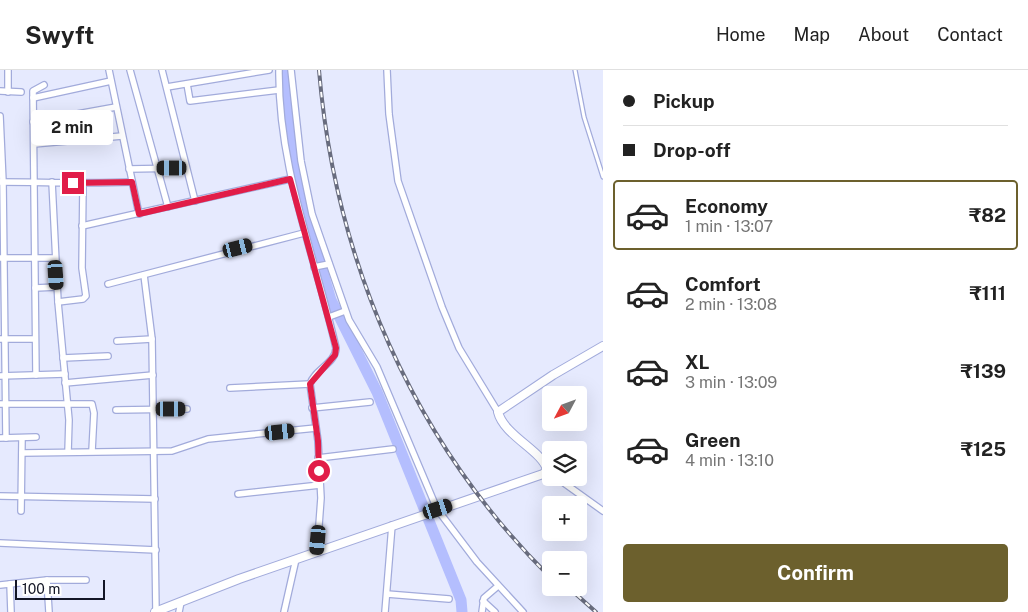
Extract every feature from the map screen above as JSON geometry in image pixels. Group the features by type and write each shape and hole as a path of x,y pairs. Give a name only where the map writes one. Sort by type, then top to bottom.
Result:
{"street":[{"path":"8,70 8,92"},
{"path":"108,70 139,214"},
{"path":"130,70 168,207"},
{"path":"162,70 168,87 195,201"},
{"path":"168,87 268,70"},
{"path":"279,70 278,90 283,142 290,179 329,317 336,352 310,384 316,428 320,485 317,552"},
{"path":"291,70 301,162 312,214 346,311 377,368 435,510 498,586 523,612"},
{"path":"387,70 389,114 398,181 442,307 459,348 507,428 542,460"},
{"path":"33,98 111,80"},
{"path":"187,84 188,100 190,101 278,90"},
{"path":"36,375 34,339 33,98 34,89 44,85"},
{"path":"0,91 21,92"},
{"path":"33,122 116,107"},
{"path":"0,116 3,438 36,437"},
{"path":"34,144 122,136"},
{"path":"129,169 186,168"},
{"path":"82,226 290,179"},
{"path":"2,182 83,184 132,182"},
{"path":"52,182 55,258 67,404 68,452"},
{"path":"58,302 85,297 82,268 83,184"},
{"path":"294,195 307,191"},
{"path":"108,284 304,232"},
{"path":"2,258 55,258"},
{"path":"314,268 329,264"},
{"path":"144,275 152,339 155,409 156,612 296,559 435,510 542,475"},
{"path":"35,288 57,287"},
{"path":"329,317 346,311"},
{"path":"3,339 34,339"},
{"path":"117,341 152,339"},
{"path":"498,412 552,375 603,346"},
{"path":"63,358 108,356"},
{"path":"3,376 64,374"},
{"path":"65,384 153,375"},
{"path":"230,388 310,384"},
{"path":"312,408 370,402"},
{"path":"3,404 89,403 94,407 92,451"},
{"path":"116,410 187,409"},
{"path":"22,453 176,450 208,440 316,428"},
{"path":"21,510 22,438"},
{"path":"318,458 394,449"},
{"path":"238,494 320,485"},
{"path":"568,486 603,511"},
{"path":"0,496 155,499"},
{"path":"385,612 392,525"},
{"path":"0,543 156,550"},
{"path":"284,612 296,559"},
{"path":"47,580 49,612"},
{"path":"0,585 47,580 86,580"},
{"path":"10,584 11,612"},
{"path":"482,612 483,601 498,586"},
{"path":"387,594 448,599"},
{"path":"483,601 495,612"},
{"path":"179,612 180,602"}],"lane":[{"path":"575,70 584,117 603,177"}],"waterway":[{"path":"286,70 293,156 307,220 331,300 377,392 461,600 462,612"}],"railway":[{"path":"319,70 328,141 343,211 363,279 389,345 421,408 459,468 502,525 542,568"},
{"path":"578,596 596,612"}],"route":[{"path":"73,183 132,182 139,214 290,179 336,348 335,355 311,380 310,384 318,441 319,471"}]}
